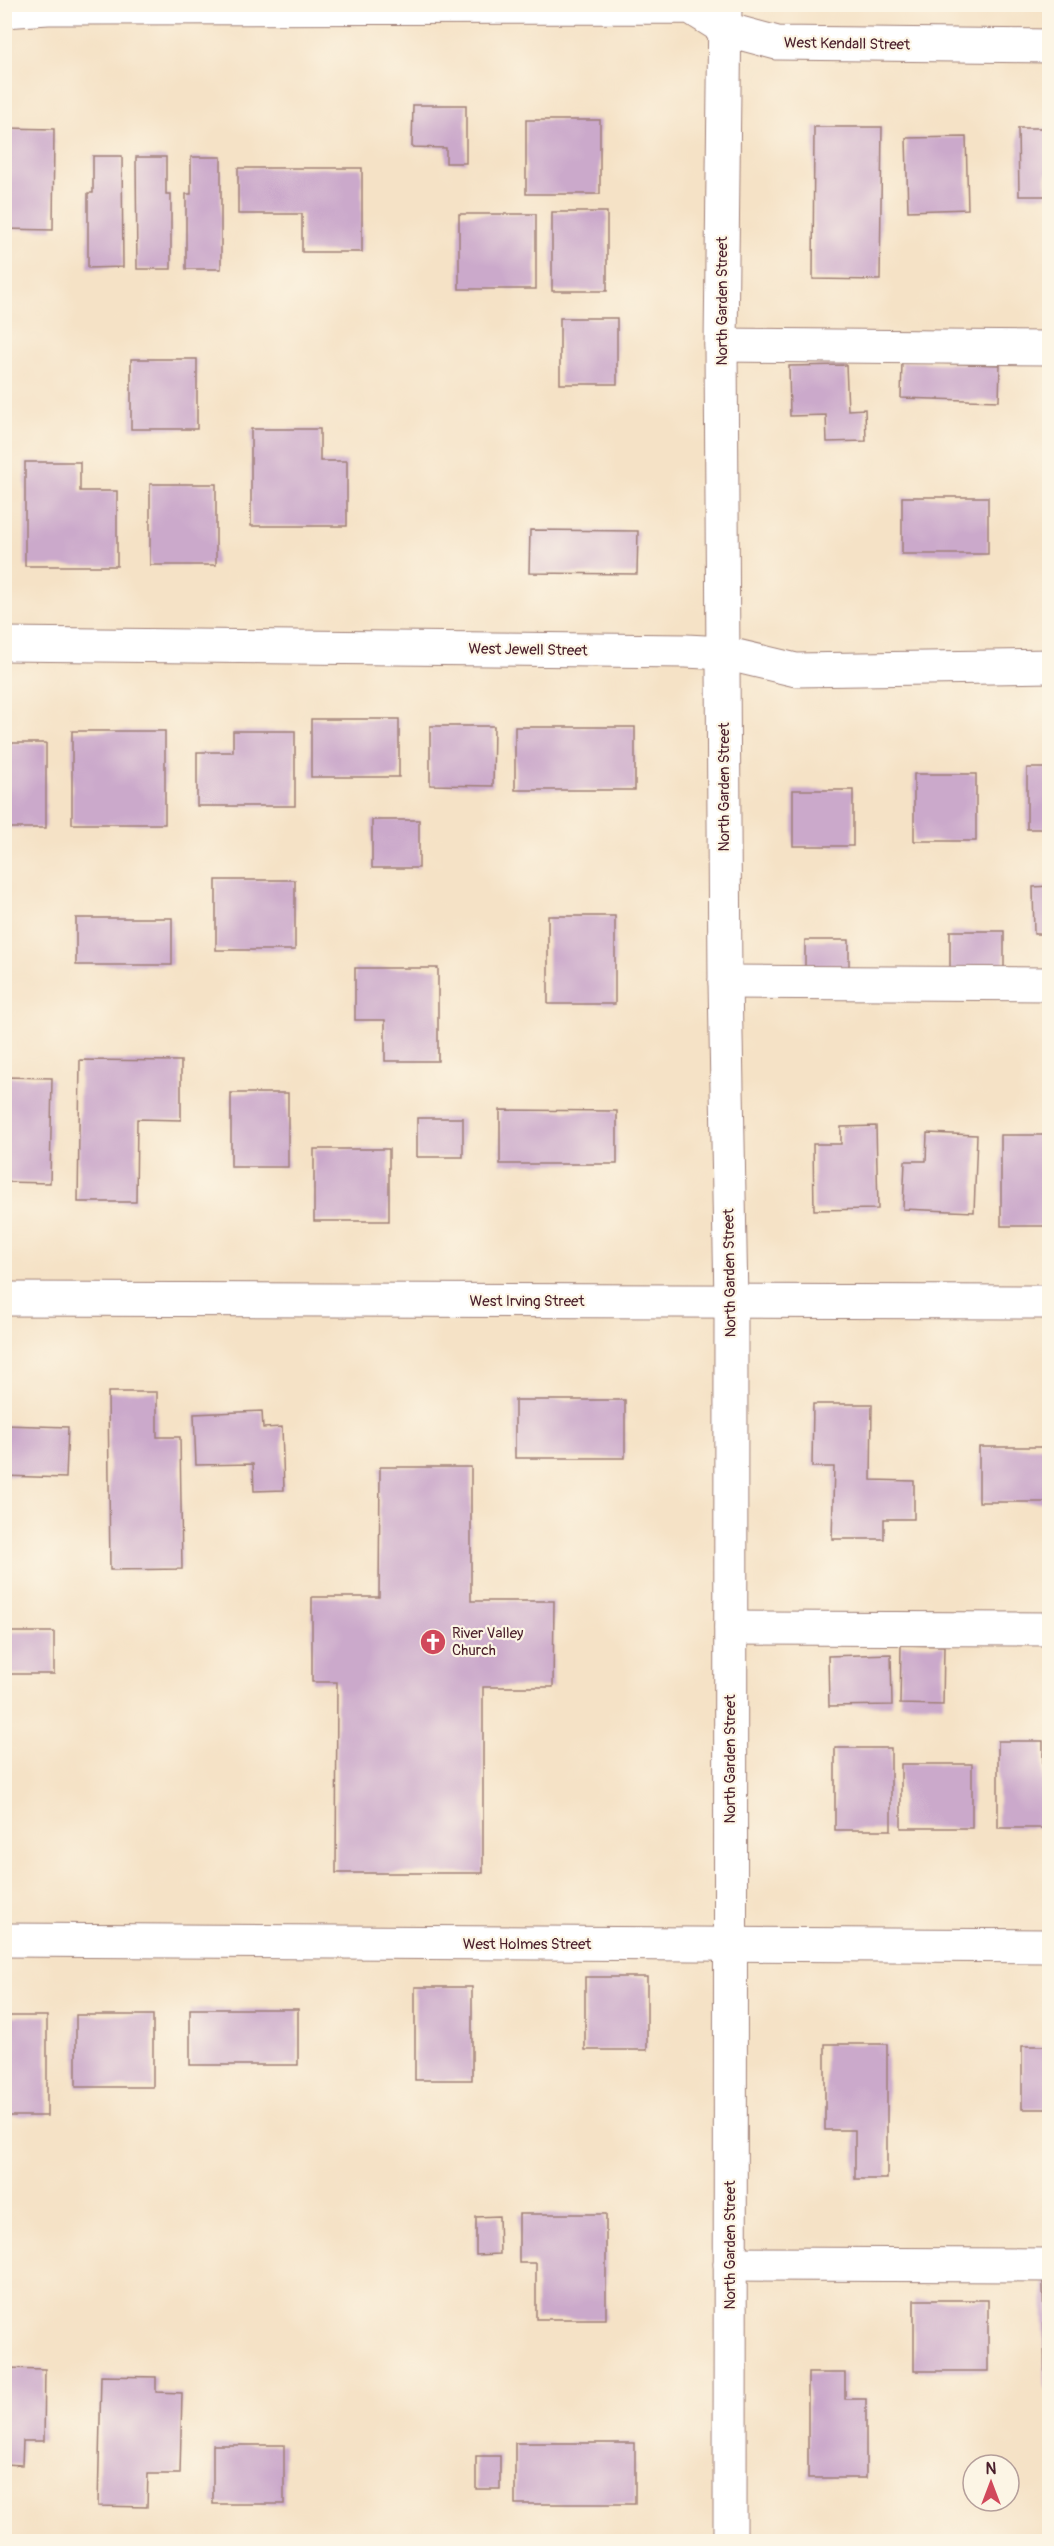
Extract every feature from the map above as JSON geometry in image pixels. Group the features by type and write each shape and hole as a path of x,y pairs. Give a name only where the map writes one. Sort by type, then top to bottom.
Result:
{"street":[{"name":"West Kendall Street","path":"4,11 110,6 690,7 725,17 777,43 1050,46"},
{"name":"North Garden Street","path":"725,17 722,345 724,982 731,1301 730,2541"},
{"path":"722,345 1050,348"},
{"name":"West Jewell Street","path":"4,644 723,653 796,670 1050,666"},
{"path":"724,982 1050,984"},
{"name":"West Irving Street","path":"4,1299 1050,1302"},
{"path":"731,1628 1050,1629"},
{"name":"West Holmes Street","path":"4,1940 1050,1947"},
{"path":"730,2264 1050,2265"}],"building":[{"path":"413,105 466,105 466,163 446,163 446,148 412,147"},
{"path":"526,120 600,120 600,194 526,194"},
{"path":"814,127 882,127 880,280 813,279"},
{"path":"4,128 54,129 53,230 4,229"},
{"path":"1018,128 1050,128 1050,173 1046,173 1046,196 1019,196"},
{"path":"966,137 968,209 908,211 906,138"},
{"path":"93,156 122,156 123,267 88,268 88,193 93,193"},
{"path":"136,157 166,157 166,194 171,194 171,269 137,269"},
{"path":"191,157 221,157 221,269 186,269 186,194 191,194"},
{"path":"238,168 362,168 362,252 302,252 302,214 238,214"},
{"path":"552,212 607,212 607,291 552,291"},
{"path":"459,214 536,214 536,289 459,289"},
{"path":"560,318 617,318 617,384 560,384"},
{"path":"131,359 197,359 197,429 131,429"},
{"path":"902,362 1000,365 999,401 901,398"},
{"path":"846,365 848,410 865,409 866,441 827,442 826,415 790,416 789,366"},
{"path":"251,429 320,429 320,461 347,461 347,526 251,526"},
{"path":"25,462 80,462 80,491 117,491 117,566 25,566"},
{"path":"150,484 216,484 216,565 150,565"},
{"path":"902,497 988,497 988,554 902,554"},
{"path":"530,530 638,531 637,574 529,573"},
{"path":"311,719 399,719 399,777 311,777"},
{"path":"430,726 494,726 493,786 430,785"},
{"path":"515,727 635,727 635,790 515,790"},
{"path":"72,731 165,731 165,824 72,824"},
{"path":"233,731 295,731 295,806 197,806 197,752 233,752"},
{"path":"5,743 46,743 46,828 5,828"},
{"path":"1027,768 1050,768 1050,829 1027,829"},
{"path":"914,774 976,774 976,841 914,841"},
{"path":"793,790 853,790 853,846 793,846"},
{"path":"372,820 419,820 419,868 372,868"},
{"path":"216,880 295,880 295,950 216,950"},
{"path":"1050,886 1050,934 1034,934 1033,887"},
{"path":"548,916 615,916 615,1004 548,1004"},
{"path":"76,918 172,918 172,965 76,965"},
{"path":"950,931 1004,931 1004,972 950,972"},
{"path":"805,940 849,940 849,971 805,971"},
{"path":"355,968 438,968 438,1061 385,1061 385,1020 355,1020"},
{"path":"1046,998 1050,998 1050,1031 1045,1031"},
{"path":"80,1060 181,1061 181,1120 137,1119 136,1202 78,1202"},
{"path":"4,1077 52,1078 50,1183 4,1182"},
{"path":"231,1093 288,1093 288,1167 231,1167"},
{"path":"500,1110 617,1111 617,1164 500,1164"},
{"path":"417,1118 463,1118 463,1157 417,1157"},
{"path":"876,1126 878,1209 814,1210 813,1144 841,1144 841,1127"},
{"path":"927,1133 977,1135 974,1212 903,1209 905,1161 926,1161"},
{"path":"1001,1135 1050,1135 1050,1226 1001,1226"},
{"path":"314,1149 389,1149 389,1221 314,1221"},
{"path":"108,1392 157,1392 157,1437 180,1437 182,1569 110,1570"},
{"path":"515,1400 625,1400 625,1458 515,1458"},
{"path":"813,1404 872,1404 871,1480 914,1481 914,1519 884,1519 884,1539 832,1539 834,1467 812,1467"},
{"path":"262,1411 263,1428 282,1427 284,1490 254,1491 253,1464 196,1465 194,1414"},
{"path":"4,1425 68,1427 66,1478 4,1476"},
{"path":"979,1447 1050,1447 1050,1502 979,1502"},
{"name":"River Valley Church","path":"380,1467 471,1467 471,1601 554,1601 553,1687 483,1687 483,1873 336,1873 337,1682 312,1682 312,1597 379,1597"},
{"path":"4,1632 54,1632 54,1674 4,1674"},
{"path":"901,1645 944,1646 943,1705 900,1704"},
{"path":"891,1654 892,1705 829,1706 828,1656"},
{"path":"998,1741 1043,1741 1043,1828 998,1828"},
{"path":"835,1748 891,1748 891,1830 835,1830"},
{"path":"901,1764 972,1764 972,1828 901,1828"},
{"path":"585,1977 647,1977 647,2050 585,2050"},
{"path":"415,1987 472,1987 472,2080 415,2080"},
{"path":"190,2009 298,2009 298,2065 190,2065"},
{"path":"76,2015 153,2015 153,2087 76,2087"},
{"path":"4,2016 47,2016 47,2116 4,2116"},
{"path":"825,2044 887,2044 887,2179 855,2179 855,2130 825,2130"},
{"path":"1022,2046 1050,2046 1050,2109 1022,2109"},
{"path":"519,2214 606,2214 606,2319 536,2319 536,2263 519,2263"},
{"path":"499,2216 500,2254 476,2255 476,2217"},
{"path":"1043,2282 1050,2282 1050,2390 1045,2390"},
{"path":"914,2300 988,2300 988,2371 914,2371"},
{"path":"4,2368 45,2369 44,2441 23,2441 22,2465 4,2464"},
{"path":"808,2373 845,2373 845,2399 866,2399 866,2478 808,2478"},
{"path":"101,2376 156,2377 156,2392 182,2393 180,2474 148,2474 147,2507 98,2506"},
{"path":"515,2443 635,2443 635,2504 515,2504"},
{"path":"213,2445 284,2445 284,2504 213,2504"},
{"path":"476,2456 500,2456 500,2489 476,2489"}],"place":[{"name":"River Valley Church","path":"433,1642"}]}
